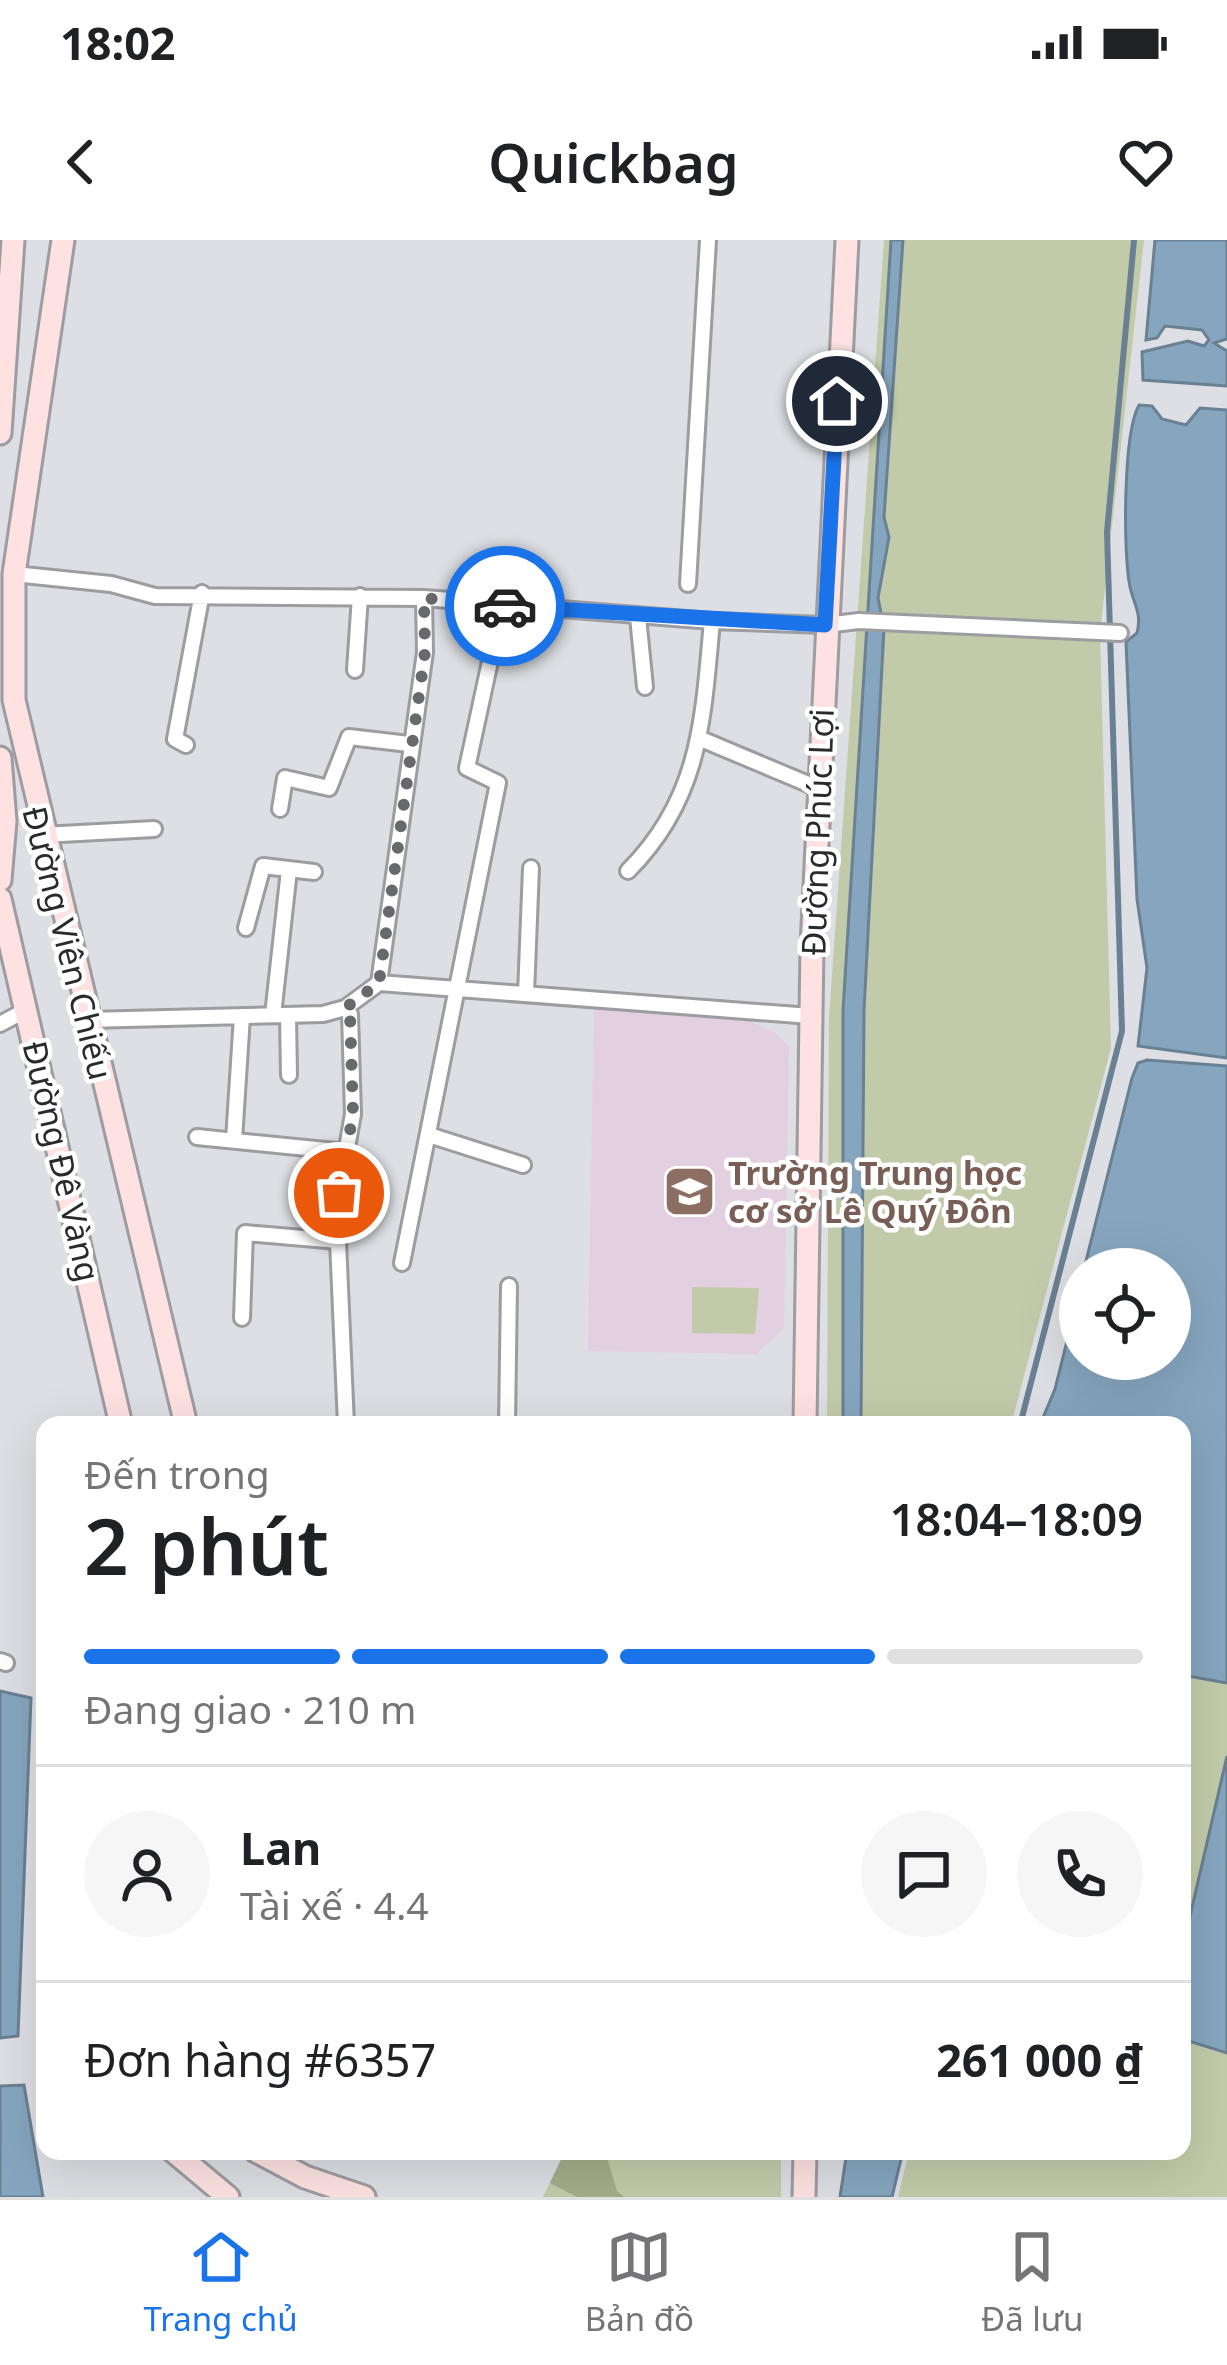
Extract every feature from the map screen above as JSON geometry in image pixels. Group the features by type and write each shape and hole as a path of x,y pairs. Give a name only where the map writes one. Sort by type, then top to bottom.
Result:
{"street":[{"path":"0,433 13,240"},
{"name":"Đường Viên Chiếu","path":"63,240 7,583 14,700 42,835 184,1416"},
{"path":"688,584 708,240"},
{"name":"Đường Phúc Lợi","path":"805,1416 811,1016 825,625 847,240"},
{"path":"0,544 7,583 111,584 155,596 424,598 712,621 825,625 859,621 1112,633"},
{"path":"186,745 175,739 202,593"},
{"path":"355,670 360,596"},
{"path":"379,983 425,652 424,598"},
{"path":"402,1263 498,783 466,768 502,606"},
{"path":"638,617 645,687"},
{"path":"628,871 664,834 701,739 712,621"},
{"path":"280,809 285,778 329,788 349,737 410,744"},
{"path":"701,739 820,789"},
{"path":"0,758 5,821 0,880"},
{"path":"42,835 154,829"},
{"path":"246,928 263,866 314,872"},
{"path":"526,994 531,868"},
{"path":"289,870 280,1015 289,1075"},
{"name":"Đường Đê Vàng","path":"0,899 119,1416"},
{"path":"87,1020 280,1015 345,1008 379,983 811,1016"},
{"path":"345,1008 350,1013 356,1055 338,1241 346,1416"},
{"path":"0,1024 28,1009"},
{"path":"235,1140 242,1016"},
{"path":"429,1135 523,1165"},
{"path":"197,1136 346,1152"},
{"path":"242,1318 245,1233 338,1241"},
{"path":"507,1416 508,1286"},
{"path":"182,2160 228,2197"},
{"path":"273,2160 305,2177 364,2197"},
{"path":"804,2197 805,2160"}],"shaded area":[{"name":"Trường Trung học cơ sở Lê Quý Đôn","path":"594,1006 740,1017 776,1033 789,1046 784,1328 757,1354 588,1351"}],"green space":[{"path":"884,240 1144,240 1100,633 1111,1048 1013,1416 827,1416 829,1017"},
{"path":"692,1287 759,1288 755,1334 692,1333"},
{"path":"1191,1674 1227,1683 1227,1756 1191,1912"},
{"path":"1191,2042 1227,2053 1227,2197 898,2197 907,2160 1191,2160"},
{"path":"561,2160 781,2160 781,2197 543,2197"},
{"path":"561,2160 608,2160 617,2191 624,2197 577,2197 550,2183"}],"water":[{"path":"891,240 903,240 884,517 889,537 878,598 884,628 864,1010 861,1416 843,1416 843,1010"},
{"path":"1155,240 1227,240 1227,339 1214,343 1227,351 1227,386 1143,380 1142,352 1188,341 1204,346 1209,340 1202,330 1165,326 1157,338 1146,340"},
{"path":"1139,405 1152,406 1162,419 1186,425 1200,408 1227,410 1227,1058 1138,1046 1147,968 1137,899 1126,642 1137,633 1139,620 1130,587 1126,522 1127,466"},
{"path":"1147,1060 1227,1066 1227,1683 1191,1677 1191,1416 1044,1416 1059,1373 1059,1380 1191,1380 1191,1248 1089,1248 1138,1063"},
{"path":"0,1691 31,1698 18,2036 0,2038"},
{"path":"1227,1756 1227,2053 1191,2042 1191,1912"},
{"path":"24,2085 43,2197 0,2197 0,2086"},
{"path":"846,2160 901,2160 892,2197 840,2197"}],"waterway":[{"path":"1022,1416 1122,1031 1107,532 1134,240"}],"way so far":[{"path":"339,1193 353,1114 356,1055 350,1013 345,1008 379,983 425,652 424,598 505,606"}],"place":[{"name":"Trường Trung học cơ sở Lê Quý Đôn","path":"689,1191"}],"route":[{"path":"505,606 825,625 837,401"}]}
